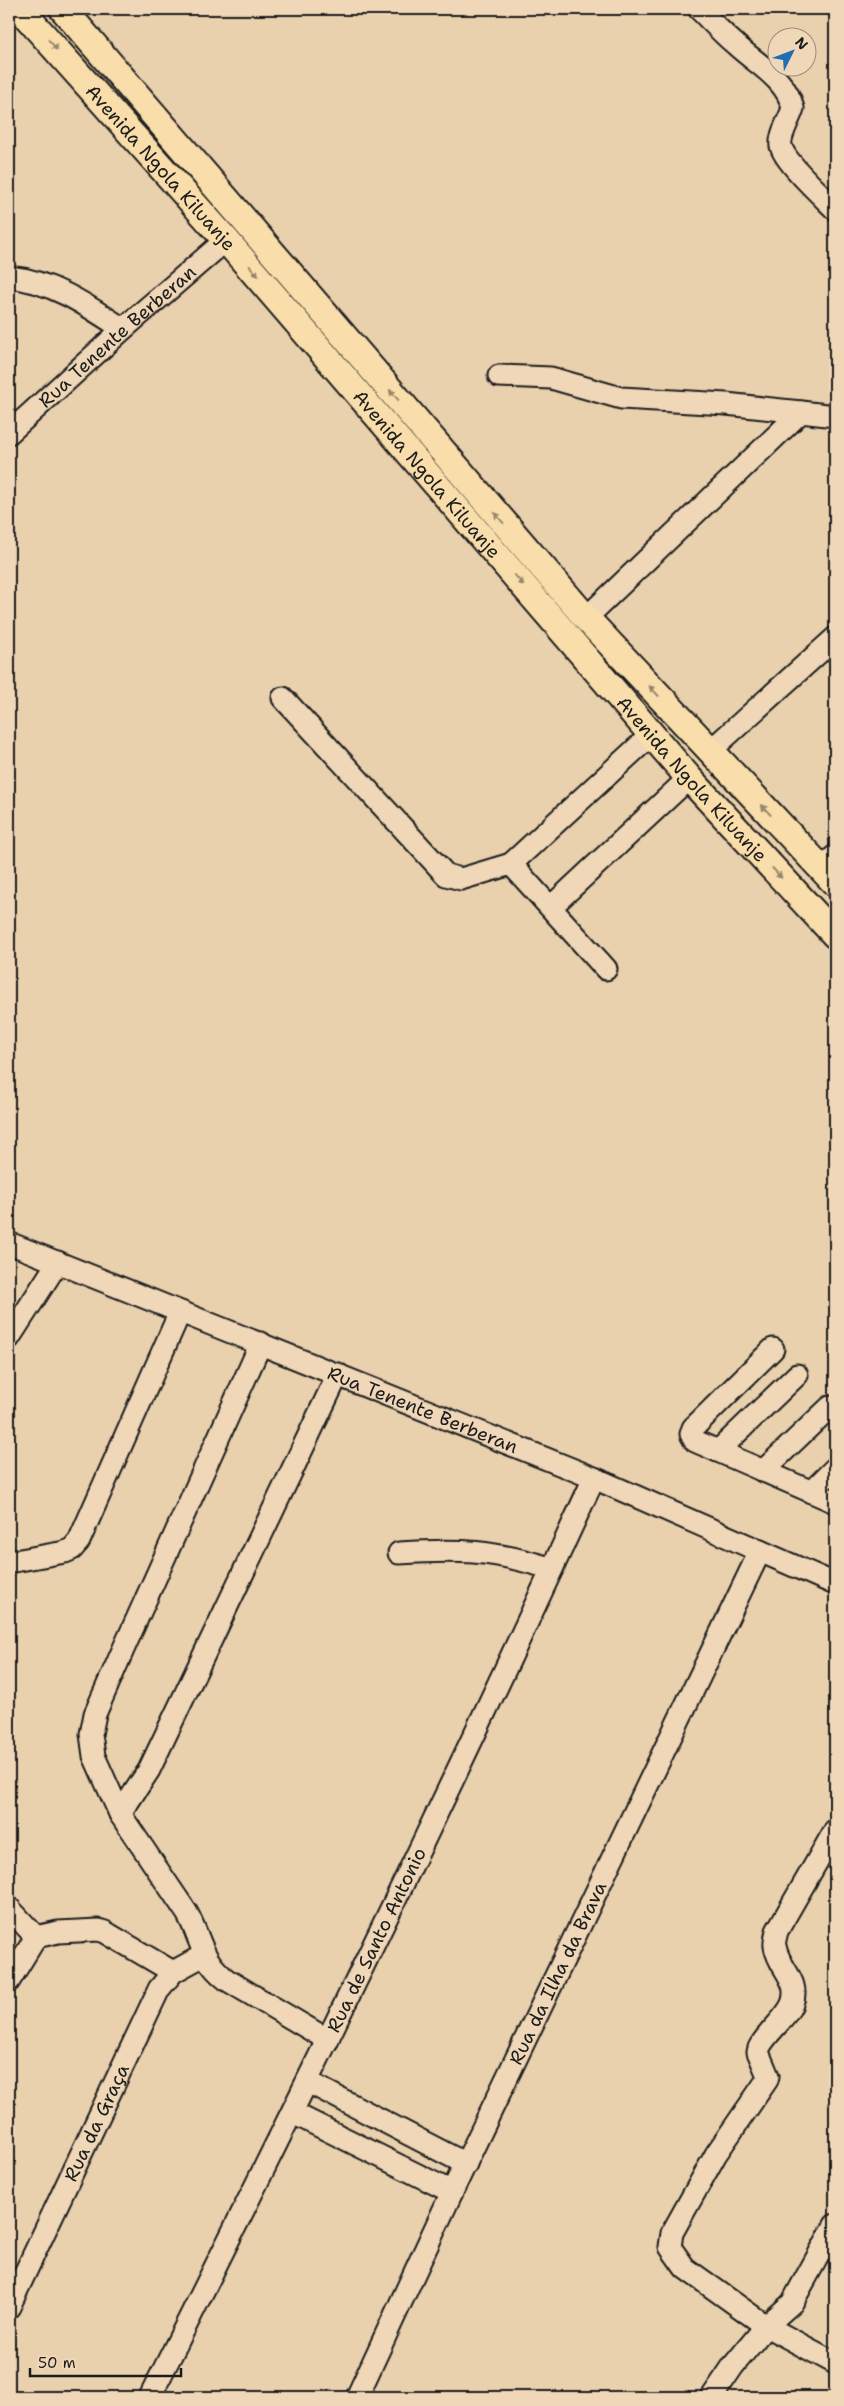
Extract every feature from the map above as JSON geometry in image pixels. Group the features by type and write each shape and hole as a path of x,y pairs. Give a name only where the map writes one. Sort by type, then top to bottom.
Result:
{"main road":[{"name":"Avenida Ngola Kiluanje","path":"20,9 226,240 689,778 835,935"},
{"name":"Avenida Ngola Kiluanje","path":"63,9 586,618 710,752 831,869"}],"street":[{"path":"699,9 733,43 772,74 785,88 793,108 781,140 781,146 791,162 835,209"},
{"name":"Rua Tenente Berberan","path":"9,433 123,329 226,240"},
{"path":"9,277 31,280 74,297 123,329"},
{"path":"499,376 551,378 621,398 726,404 835,416"},
{"path":"586,618 801,412"},
{"path":"710,752 835,638"},
{"path":"283,698 446,875 461,879 511,864 652,734"},
{"path":"551,907 689,778"},
{"path":"511,864 606,969"},
{"name":"Rua Tenente Berberan","path":"9,1243 594,1478 835,1584"},
{"path":"9,1338 58,1262"},
{"path":"9,1562 65,1552 79,1541 180,1312"},
{"path":"261,1344 95,1714 91,1734 94,1756 120,1814 187,1913 195,1928 204,1956 214,1970 226,1980 328,2040"},
{"path":"773,1349 693,1428 691,1434 695,1441 835,1502"},
{"path":"120,1814 152,1764 338,1374"},
{"path":"718,1451 797,1375"},
{"path":"764,1471 830,1407"},
{"path":"811,1492 835,1468"},
{"name":"Rua de Santo Antonio","path":"150,2397 293,2113 442,1806 594,1478"},
{"path":"398,1553 449,1550 477,1551 503,1555 552,1569"},
{"name":"Rua da Ilha da Brava","path":"357,2397 452,2192 760,1551"},
{"path":"835,1830 777,1931 774,1945 793,1982 795,1992 791,2005 759,2048 758,2052 768,2076 767,2080 716,2154 672,2233 670,2247 686,2268 766,2326 835,2363"},
{"path":"9,1908 36,1937"},
{"path":"9,1981 36,1937 58,1932 98,1930 173,1972"},
{"name":"Rua da Graça","path":"9,2307 160,1989 173,1972 204,1956"},
{"path":"308,2082 466,2164"},
{"path":"293,2113 452,2192"},
{"path":"712,2397 733,2366 766,2326 792,2303 835,2226"}]}
